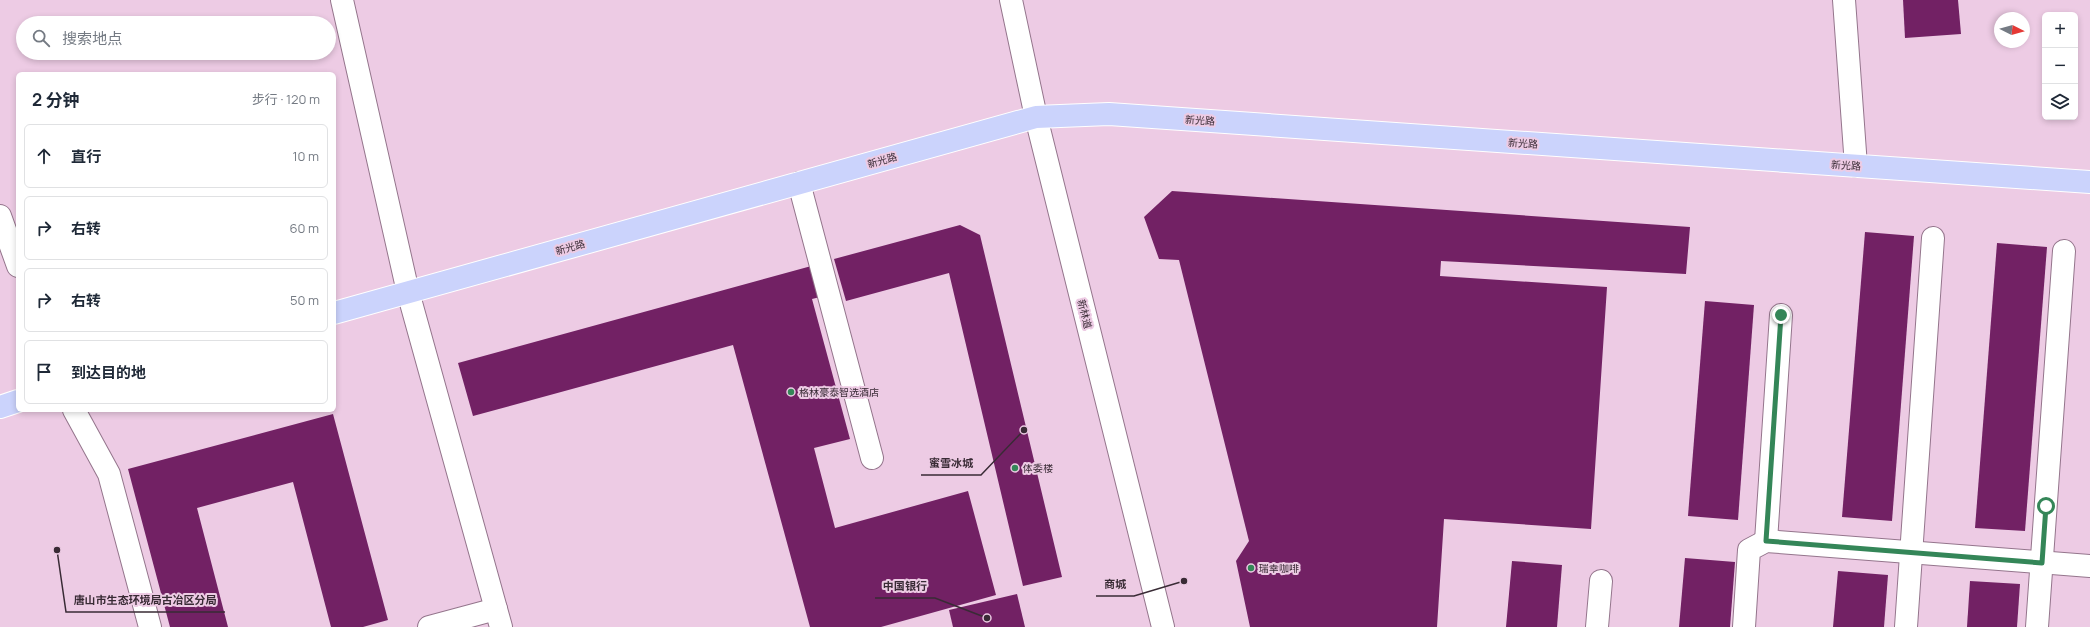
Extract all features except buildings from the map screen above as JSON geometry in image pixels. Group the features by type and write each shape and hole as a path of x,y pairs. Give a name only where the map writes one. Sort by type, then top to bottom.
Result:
{"main road":[{"name":"新光路","path":"336,312 1036,117 1109,114 2090,182"},
{"path":"0,407 16,403"}],"street":[{"path":"342,0 408,292 499,618 429,627"},
{"name":"新林道","path":"1011,0 1036,117 1163,627"},
{"path":"1844,0 1856,166"},
{"path":"799,183 872,458"},
{"path":"0,216 16,260"},
{"path":"1906,627 1933,238"},
{"path":"2037,627 2064,251"},
{"path":"1766,541 1781,315"},
{"path":"75,412 109,474 150,627"},
{"path":"1744,627 1749,550 1766,541 2090,566"},
{"path":"1597,627 1601,581"}],"place":[{"name":"格林豪泰智选酒店","path":"791,392"},
{"name":"蜜雪冰城","path":"1024,430"},
{"name":"体委楼","path":"1015,468"},
{"name":"唐山市生态环境局古冶区分局","path":"57,550"},
{"name":"瑞幸咖啡","path":"1251,568"},
{"name":"商城","path":"1184,581"},
{"name":"中国银行","path":"987,618"}],"route":[{"path":"1781,315 1766,541 2042,563 2046,506"}]}
